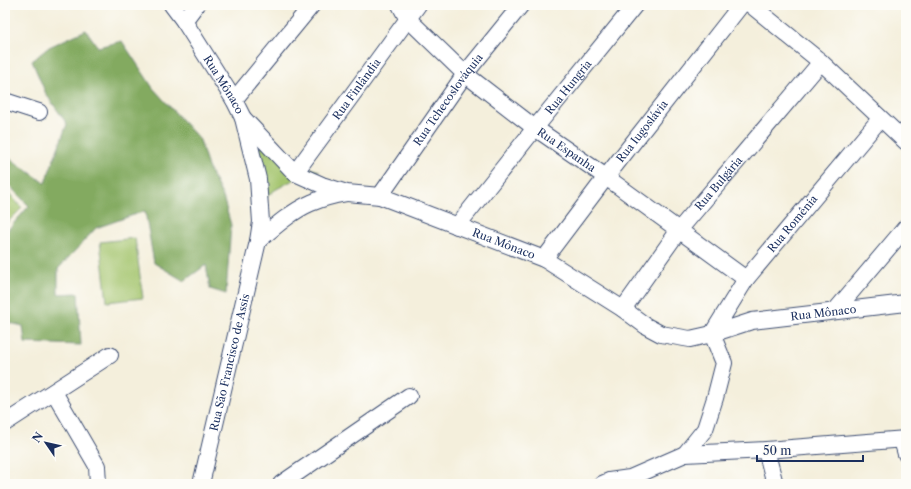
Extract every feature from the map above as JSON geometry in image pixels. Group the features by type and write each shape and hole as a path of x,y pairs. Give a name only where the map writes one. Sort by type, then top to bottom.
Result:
{"street":[{"name":"Rua Mônaco","path":"172,5 184,21 234,100 243,118 296,173 322,185 347,193 380,196 544,259 623,309 646,326 661,334 690,340 752,321 906,303"},
{"path":"184,21 196,5"},
{"path":"234,100 312,5"},
{"name":"Rua Finlândia","path":"296,173 404,12 418,5"},
{"name":"Rua Tchecoslováquia","path":"380,196 466,74 521,5"},
{"name":"Rua Hungria","path":"457,226 635,5"},
{"name":"Rua Iugoslávia","path":"544,259 606,177 741,5"},
{"path":"751,5 821,62 906,142"},
{"name":"Rua Espanha","path":"404,12 466,74 535,128 606,177 746,279"},
{"name":"Rua Bulgária","path":"623,309 680,230 821,62"},
{"path":"5,102 39,112"},
{"name":"Rua São Francisco de Assis","path":"201,484 258,241 261,222 258,179 243,118"},
{"name":"Rua Romênia","path":"712,334 746,279 880,119"},
{"path":"258,241 278,224 310,204 333,195 347,193"},
{"path":"835,311 906,227"},
{"path":"685,454 705,429 724,364 712,334"},
{"path":"5,423 110,355"},
{"path":"54,392 97,466 98,484"},
{"path":"281,484 409,396"},
{"path":"602,484 609,481 630,481 685,454 905,444"},
{"path":"766,450 775,484"}],"green space":[{"path":"86,30 98,47 122,41 153,88 200,140 208,167 223,197 231,225 226,294 210,289 206,265 184,281 154,263 145,211 96,228 58,269 58,294 78,293 81,345 25,343 23,326 5,322 5,233 29,206 5,181 5,155 45,183 67,124 46,94 32,61 49,47"},
{"path":"258,144 296,163 320,171 304,174 275,190 262,201 262,164"},
{"path":"5,189 22,208 5,225"},
{"path":"135,238 143,298 107,302 100,242"}]}
